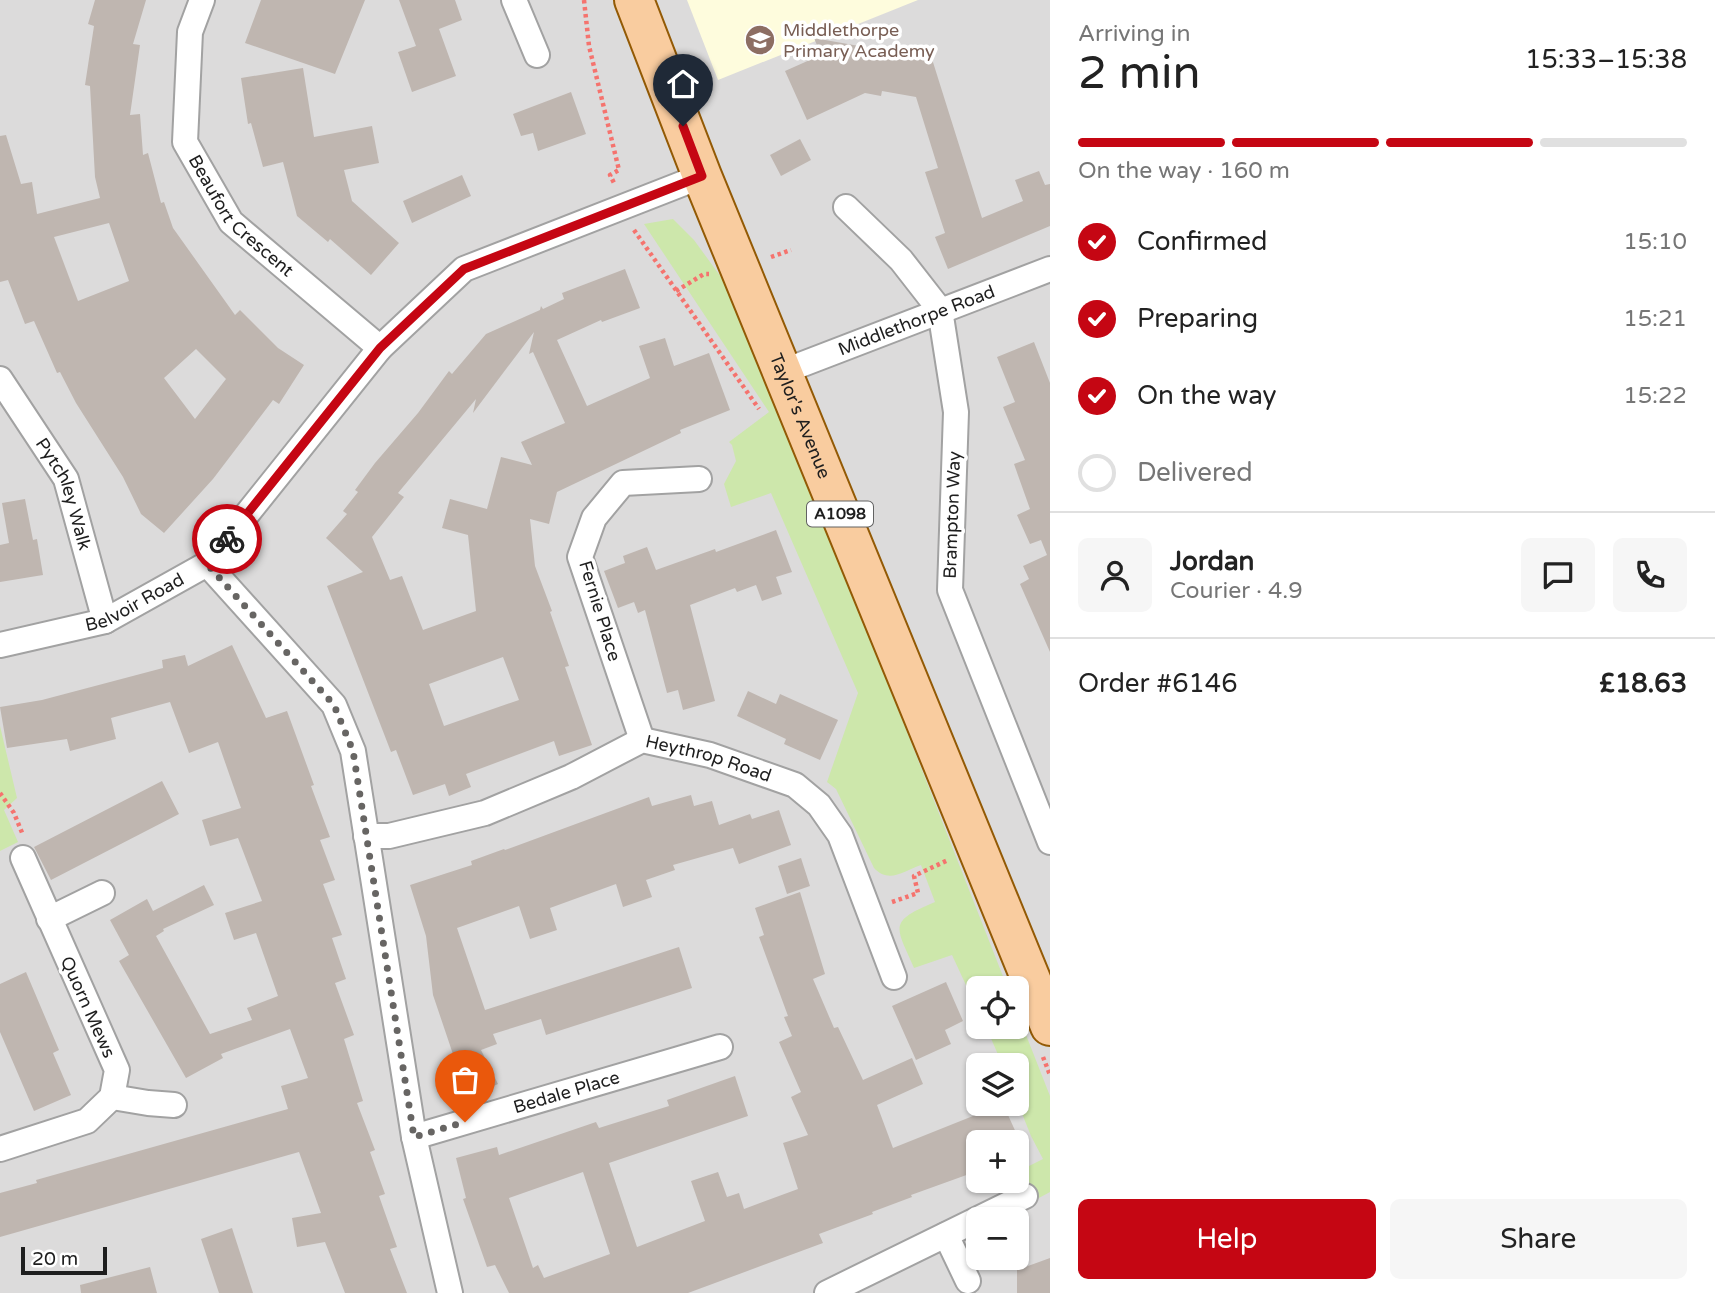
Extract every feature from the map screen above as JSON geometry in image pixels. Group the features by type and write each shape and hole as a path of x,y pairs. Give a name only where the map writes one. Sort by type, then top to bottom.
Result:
{"main road":[{"name":"Taylor's Avenue","path":"634,0 702,176 1050,1026"}],"street":[{"name":"Beaufort Crescent","path":"202,0 190,32 184,142 231,222 380,348"},
{"path":"514,0 537,55"},
{"name":"Belvoir Road","path":"0,645 105,621 207,564 380,348 464,269 702,176"},
{"name":"Brampton Way","path":"846,207 901,260 940,310 956,412 950,590 1050,842"},
{"name":"Middlethorpe Road","path":"782,372 1050,269"},
{"name":"Pytchley Walk","path":"0,379 66,479 105,621"},
{"name":"Fernie Place","path":"642,740 580,557 594,517 623,483 699,479"},
{"path":"207,564 334,705 353,751 414,1137 450,1293"},
{"name":"Heythrop Road","path":"366,836 389,836 485,813 571,777 642,740 710,755 794,785 820,805 840,835 894,977"},
{"name":"Quorn Mews","path":"23,858 117,1070 111,1097"},
{"path":"49,919 102,893"},
{"name":"Bedale Place","path":"414,1137 720,1047"},
{"path":"0,1149 87,1121 111,1097 174,1104"},
{"path":"827,1293 1025,1196"},
{"path":"946,1235 968,1281"}],"path":[{"path":"584,0 589,46 619,170 610,176 634,231 761,412"},
{"path":"0,793 14,813 31,855 23,858"},
{"path":"870,910 918,893 914,876 949,859"}],"shaded area":[{"path":"0,0 1050,0 1050,1293 0,1293"},
{"name":"Middlethorpe Primary Academy","path":"687,0 918,0 718,80"}],"green space":[{"path":"673,219 694,240 737,299 797,427 896,704 1003,976 966,976 966,985 952,955 914,968 903,943 900,927 909,915 935,902 921,865 891,876 874,868 836,789 827,782 858,693 771,493 731,507 724,484 736,461 729,442 769,412 644,224"},
{"path":"0,726 17,798 4,810 18,842 0,851"},
{"path":"991,1039 1028,1039 1050,1096 1050,1192 1037,1199 1029,1182 1029,1166 1043,1159 1023,1116 1029,1116 1029,1053 997,1053"}],"building":[{"path":"95,0 146,0 133,44 140,45 130,115 140,114 143,155 148,153 161,203 164,202 173,228 235,315 240,310 278,348 304,365 279,404 273,400 213,479 164,533 141,514 123,477 76,403 60,372 57,373 34,321 25,324 8,280 0,282 0,136 6,135 21,184 32,182 37,214 100,198 95,177 90,86 85,85 94,26 88,24","holes":["109,223 129,281 78,301 54,237","196,349 226,379 195,419 164,378"]},
{"path":"261,0 365,0 335,74 245,43"},
{"path":"399,0 455,0 462,20 439,29 456,76 412,92 398,52 416,46"},
{"path":"814,38 932,59 982,218 1023,201 1015,180 1039,171 1045,185 1050,184 1050,226 948,269 935,237 945,233 925,172 938,168 916,97 882,91 881,96 865,93 807,120 785,71 821,55"},
{"path":"303,68 314,137 372,126 379,163 344,170 352,201 399,243 371,275 330,239 328,242 297,216 283,162 263,167 251,123 248,124 241,78"},
{"path":"571,92 586,134 538,151 533,133 521,136 513,114"},
{"path":"800,139 811,160 781,176 770,155"},
{"path":"462,175 471,196 412,223 403,201"},
{"path":"625,269 640,308 602,322 601,320 557,340 587,406 650,378 639,346 665,338 674,366 709,353 730,410 680,430 681,433 557,492 549,524 530,519 535,566 552,611 550,612 569,666 565,667 592,745 559,756 554,741 466,774 471,787 449,796 445,784 413,795 396,750 391,752 327,586 363,572 326,538 347,514 343,511 358,492 355,490 449,371 452,374 486,334 540,310 541,306 543,309 564,299 562,293","holes":["534,332 529,354 533,352 565,423 521,442 532,465 501,457 487,509 450,499 442,528 468,535 476,611 423,630 402,576 390,580 372,537 404,497 398,493 476,399 473,413","503,657 519,700 444,726 429,684"]},
{"path":"1034,342 1050,383 1050,652 1020,584 1029,579 1023,566 1047,555 1041,540 1030,544 1017,515 1030,509 1014,464 1025,460 1003,407 1015,402 997,357"},
{"path":"25,499 33,540 37,539 43,575 0,582 0,545 9,543 2,503"},
{"path":"776,530 792,572 776,577 782,594 762,601 756,585 737,592 735,588 690,605 715,701 683,710 678,690 667,693 645,610 638,613 634,602 618,608 604,571 625,563 623,556 647,547 656,570"},
{"path":"232,645 266,718 287,711 330,837 320,840 335,880 323,884 342,935 332,938 346,979 335,983 354,1035 344,1039 363,1101 357,1103 375,1150 370,1152 385,1194 379,1196 397,1247 390,1249 407,1293 345,1293 325,1242 297,1247 292,1218 321,1213 299,1152 0,1237 0,1193 37,1183 36,1180 288,1109 281,1086 308,1078 290,1029 221,1054 223,1058 186,1078 119,961 129,955 110,920 147,899 153,911 204,885 214,905 163,929 164,931 156,936 210,1034 252,1020 247,1008 278,996 256,933 234,940 225,913 262,901 238,838 210,846 202,820 241,808 218,742 189,753 170,702 111,718 116,739 70,751 67,739 7,748 0,707 42,700 163,668 162,660 185,655 188,666"},
{"path":"748,691 776,704 780,694 838,720 820,760 784,744 786,739 737,716"},
{"path":"162,781 179,814 51,880 34,847"},
{"path":"691,795 694,806 712,801 719,825 750,814 752,819 779,810 791,845 739,864 733,848 673,865 675,870 646,880 652,897 623,907 616,884 550,908 557,930 530,939 519,906 457,928 485,1010 679,947 692,988 546,1035 541,1019 493,1034 497,1044 481,1050 498,1084 458,1102 446,1075 458,1069 433,995 426,936 410,885 472,865 471,861 649,797 652,806"},
{"path":"801,858 810,886 787,894 778,866"},
{"path":"800,892 825,974 813,979 834,1028 838,1027 863,1080 912,1058 923,1084 877,1105 893,1148 973,1116 1008,1116 1015,1130 966,1130 966,1175 819,1234 823,1243 688,1293 509,1293 495,1265 487,1267 463,1199 466,1198 456,1158 497,1147 499,1155 596,1122 599,1128 669,1106 667,1100 735,1076 748,1116 609,1163 637,1247 705,1221 691,1181 718,1172 727,1197 739,1193 744,1209 798,1189 783,1143 808,1135 791,1097 801,1092 779,1042 792,1036 784,1017 788,1016 759,937 764,935 755,908","holes":["583,1172 610,1254 544,1278 538,1265 533,1268 509,1198"]},
{"path":"26,972 59,1050 53,1053 71,1095 34,1111 0,1032 0,984"},
{"path":"946,982 963,1021 945,1030 951,1044 916,1060 892,1006"},
{"path":"232,1228 253,1293 219,1293 201,1239"},
{"path":"1050,1258 1050,1293 1017,1293 1017,1270 1029,1270 1029,1266"},
{"path":"150,1267 157,1293 81,1293 80,1285"}],"way so far":[{"path":"227,539 207,564 334,705 353,751 414,1137 465,1122"}],"place":[{"name":"Middlethorpe Primary Academy","path":"760,40"}],"route":[{"path":"227,539 380,348 464,269 702,176 683,126"}]}
